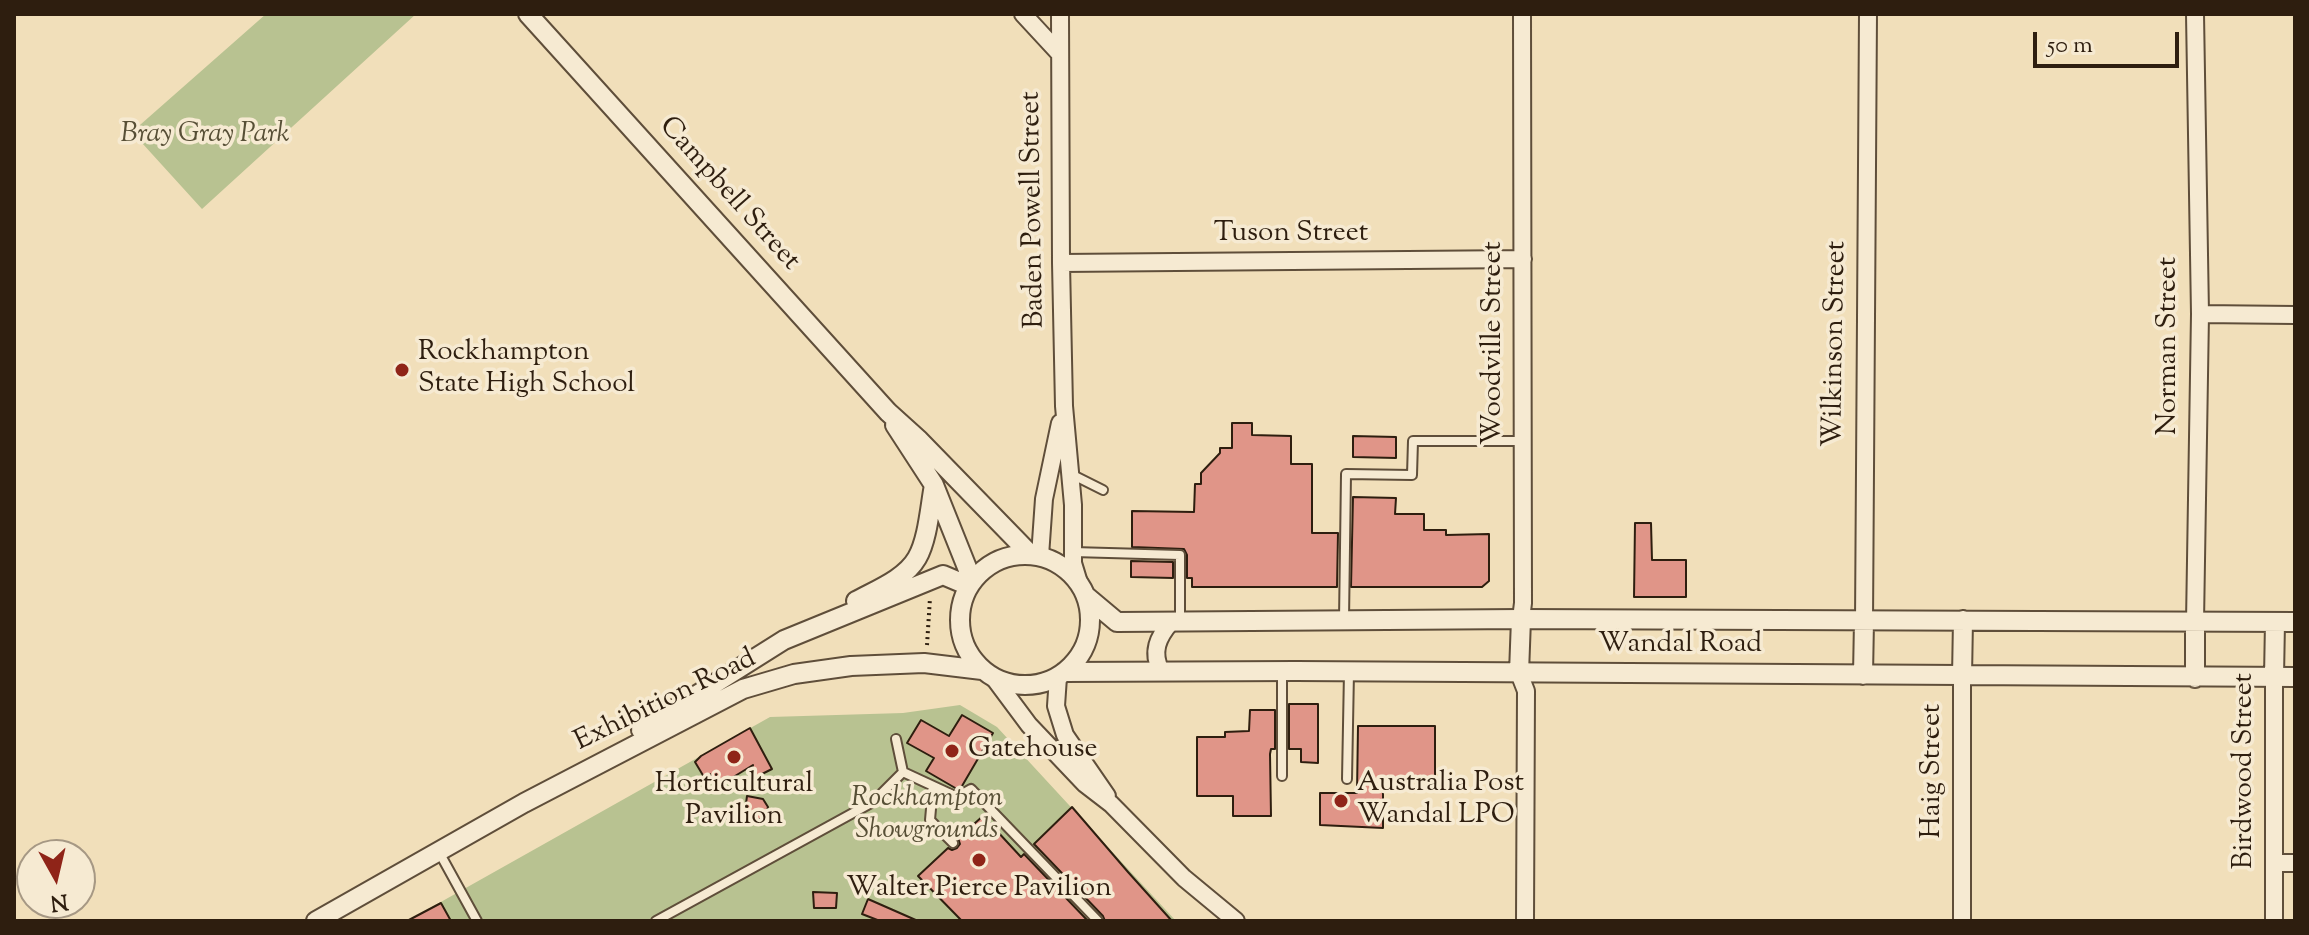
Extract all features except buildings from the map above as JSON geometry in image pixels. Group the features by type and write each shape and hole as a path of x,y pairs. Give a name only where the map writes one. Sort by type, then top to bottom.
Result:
{"street":[{"name":"Campbell Street","path":"528,14 888,412 1035,556"},
{"path":"1023,14 1060,54"},
{"name":"Baden Powell Street","path":"1060,14 1064,406 1073,505 1073,563 1083,591"},
{"name":"Woodville Street","path":"1519,673 1523,603 1522,14"},
{"name":"Wilkinson Street","path":"1863,675 1868,14"},
{"name":"Norman Street","path":"2195,14 2200,314 2195,678"},
{"name":"Tuson Street","path":"1061,263 1523,259"},
{"path":"2200,314 2295,315"},
{"name":"Baden Powell Street","path":"1035,556 1064,406"},
{"name":"Campbell Street","path":"888,412 907,447 934,485 970,583"},
{"name":"Exhibition Road","path":"316,921 524,803 784,640 899,577 917,559 934,485"},
{"path":"988,674 1009,683 1041,683 1061,674 1076,660 1085,646 1090,629 1090,612 1083,591 1063,567 1035,556 1009,556 988,565 970,583 961,602 959,621 962,639 970,656 1085,784 1111,804 1184,878 1236,921"},
{"name":"Exhibition Road","path":"784,640 943,575 970,583"},
{"name":"Wandal Road","path":"1083,591 1117,622 1521,619 2295,622"},
{"name":"Haig Street","path":"1962,921 1963,620"},
{"path":"1161,671 1155,655 1158,641 1162,632 1176,622"},
{"name":"Birdwood Street","path":"2274,921 2275,622"},
{"name":"Exhibition Road","path":"524,803 743,689 794,674 851,666 927,663 988,674"},
{"name":"Wandal Road","path":"1061,674 1282,671 2295,677"},
{"path":"1519,673 1526,691 1525,921"},
{"path":"1061,674 1056,706 1065,735 1096,777 1111,804"},
{"path":"2274,863 2295,863"}],"lane":[{"path":"1344,621 1346,474 1412,475 1413,441 1523,441"},
{"path":"1070,474 1103,490"},
{"path":"1073,552 1180,555 1176,622"},
{"path":"1282,671 1282,776"},
{"path":"1347,779 1349,672"},
{"path":"896,739 903,772"},
{"path":"903,772 957,797 971,789 1098,921"},
{"path":"656,921 873,802 903,772"},
{"path":"933,786 930,820 953,843"},
{"path":"439,852 477,921"}],"path":[{"path":"927,647 931,592"}],"green space":[{"name":"Bray Gray Park","path":"266,14 416,14 202,209 132,132"},
{"name":"Rockhampton Showgrounds","path":"960,705 997,727 1176,921 407,921 770,717 903,713"}],"place":[{"name":"Rockhampton State High School","path":"402,370"},
{"name":"Gatehouse","path":"952,751"},
{"name":"Horticultural Pavilion","path":"734,757"},
{"name":"Australia Post Wandal LPO","path":"1341,801"},
{"name":"Walter Pierce Pavilion","path":"979,860"}]}
